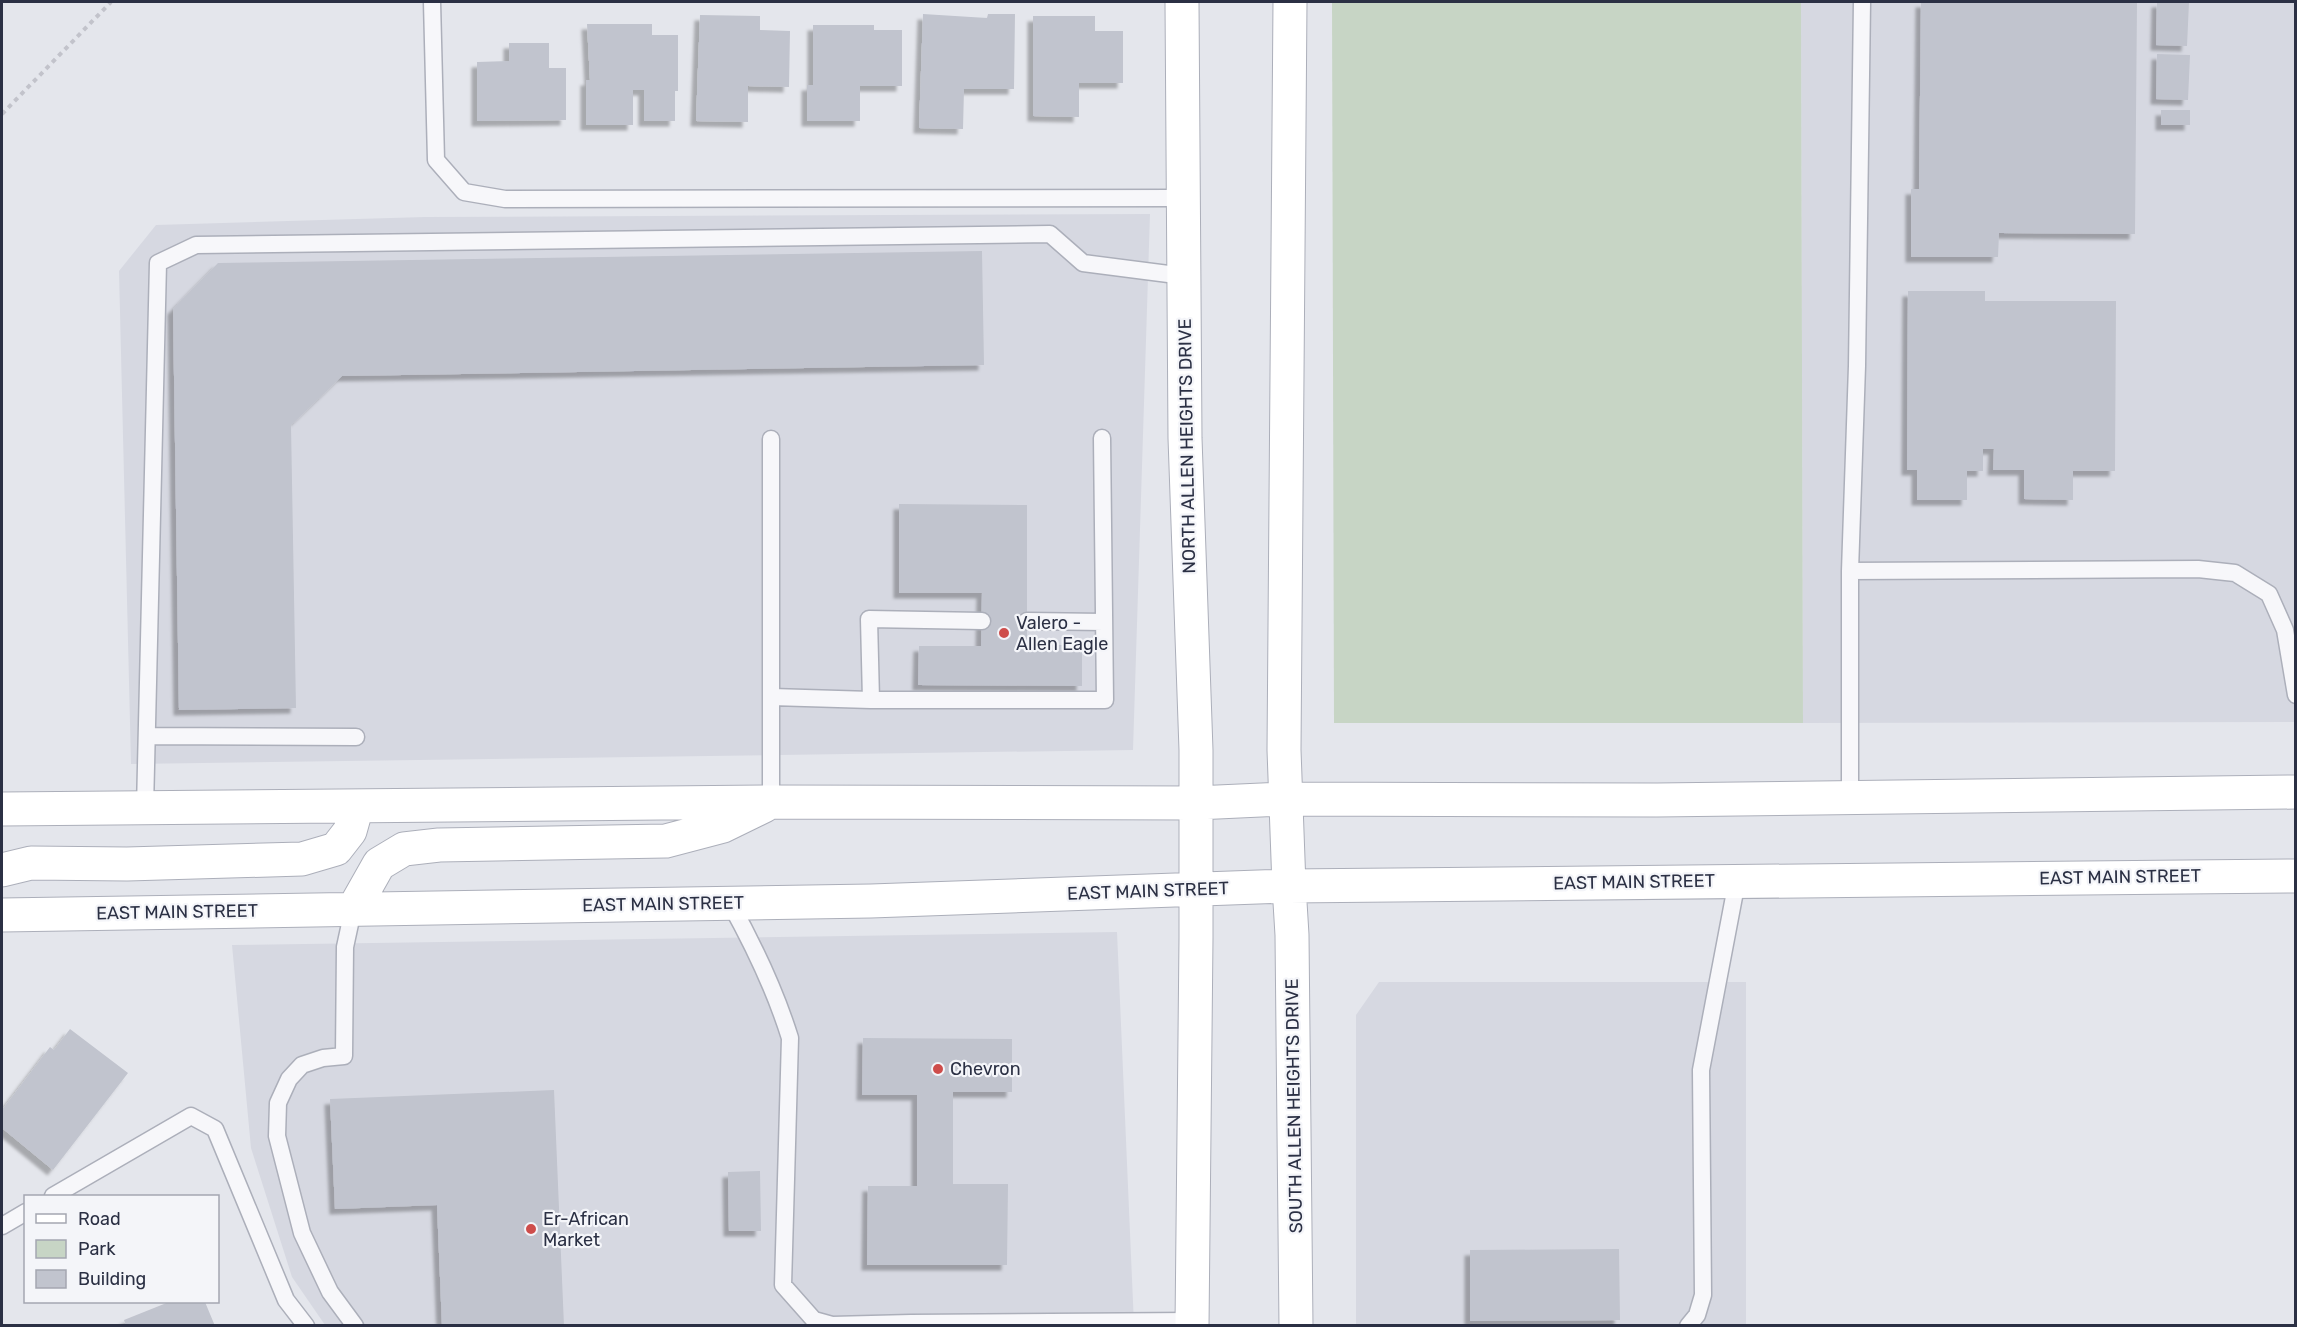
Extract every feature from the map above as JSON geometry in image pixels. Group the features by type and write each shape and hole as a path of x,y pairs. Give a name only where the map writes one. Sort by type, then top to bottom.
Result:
{"main road":[{"name":"NORTH ALLEN HEIGHTS DRIVE","path":"1182,2 1185,438 1196,803 1196,890"},
{"path":"1288,886 1285,800 1290,2"},
{"path":"2,809 771,802 1196,803 1285,800 1657,800 2295,792"},
{"path":"353,909 379,864 404,849 439,845 666,841 723,826 771,802"},
{"path":"2,870 31,863 127,864 302,859 336,849 350,831 357,806"},
{"name":"EAST MAIN STREET","path":"2,915 872,901 1288,886 2295,876"},
{"name":"SOUTH ALLEN HEIGHTS DRIVE","path":"1288,886 1293,935 1296,1326"},
{"path":"1192,1323 1196,890"}],"lane":[{"path":"432,2 436,160 464,192 505,199 1183,198"},
{"path":"1850,797 1850,571 1857,366 1862,2"},
{"path":"145,808 158,264 196,244 1050,234 1083,264 1184,276"},
{"path":"772,697 871,700 1105,700 1102,438"},
{"path":"771,439 771,802"},
{"path":"1850,571 2198,569 2235,573 2269,594 2284,630 2295,695"},
{"path":"871,700 869,619 982,621"},
{"path":"1027,621 1104,622"},
{"path":"147,736 356,737"},
{"path":"1688,1326 1697,1315 1703,1295 1701,1070 1737,881"},
{"path":"730,903 751,941 778,1000 790,1038 783,1285 813,1320 832,1325 1192,1323"},
{"path":"353,909 345,947 344,1056 323,1058 302,1065 288,1079 278,1102 277,1136 302,1233 330,1292 355,1326"},
{"path":"56,1195 191,1116 215,1129 286,1300 306,1326"},
{"path":"2,1226 24,1213"}],"path":[{"path":"2,114 111,2"}],"shaded area":[{"path":"1801,2 2295,2 2295,722 1803,723"},
{"path":"1150,214 1133,750 131,764 119,271 156,225 425,217"},
{"path":"1117,932 1134,1325 325,1325 292,1277 251,1148 232,945"},
{"path":"1379,982 1746,982 1746,1325 1356,1325 1356,1015"}],"green space":[{"path":"1332,2 1801,2 1803,723 1334,723"}],"building":[{"path":"1921,2 2137,2 2135,234 1999,233 1998,257 1911,257 1911,189 1919,189"},
{"path":"2157,2 2189,2 2187,46 2156,45"},
{"path":"923,14 987,18 988,14 1015,14 1014,89 964,89 963,129 919,128"},
{"path":"700,15 760,16 760,30 790,31 789,87 748,86 748,122 696,121"},
{"path":"1033,16 1095,16 1095,31 1123,31 1123,83 1079,83 1079,117 1033,116"},
{"path":"587,24 652,24 652,35 678,35 678,91 675,91 675,121 644,121 644,90 633,90 633,125 586,125 586,80 590,80"},
{"path":"813,25 874,25 874,30 902,30 902,86 860,86 860,121 807,121 807,85 813,85"},
{"path":"509,43 549,43 549,68 566,68 566,120 477,121 477,62 509,61"},
{"path":"2157,54 2190,55 2188,100 2156,99"},
{"path":"2161,110 2190,110 2190,125 2161,125"},
{"path":"982,251 984,365 342,376 291,425 296,708 179,710 173,309 218,263"},
{"path":"1908,291 1985,291 1985,301 2116,301 2115,471 2073,471 2073,500 2024,499 2024,470 1993,470 1994,449 1983,449 1983,471 1967,471 1967,500 1917,500 1917,470 1907,470"},
{"path":"899,504 1027,505 1027,645 1082,645 1082,686 918,685 919,646 981,646 982,593 899,593"},
{"path":"70,1029 128,1073 53,1170 2,1128 2,1110 50,1047 54,1050"},
{"path":"863,1038 1012,1039 1012,1092 953,1092 953,1184 1008,1184 1007,1265 867,1265 868,1186 917,1186 917,1095 862,1095"},
{"path":"554,1090 564,1326 442,1326 437,1205 335,1209 330,1099"},
{"path":"760,1171 761,1231 729,1231 728,1172"},
{"path":"1619,1249 1620,1320 1470,1321 1470,1250"},
{"path":"166,1303 205,1303 215,1326 126,1326 124,1320"}],"place":[{"name":"Valero - Allen Eagle","path":"1004,633"},
{"name":"Chevron","path":"938,1069"},
{"name":"Er-African Market","path":"531,1229"}]}
